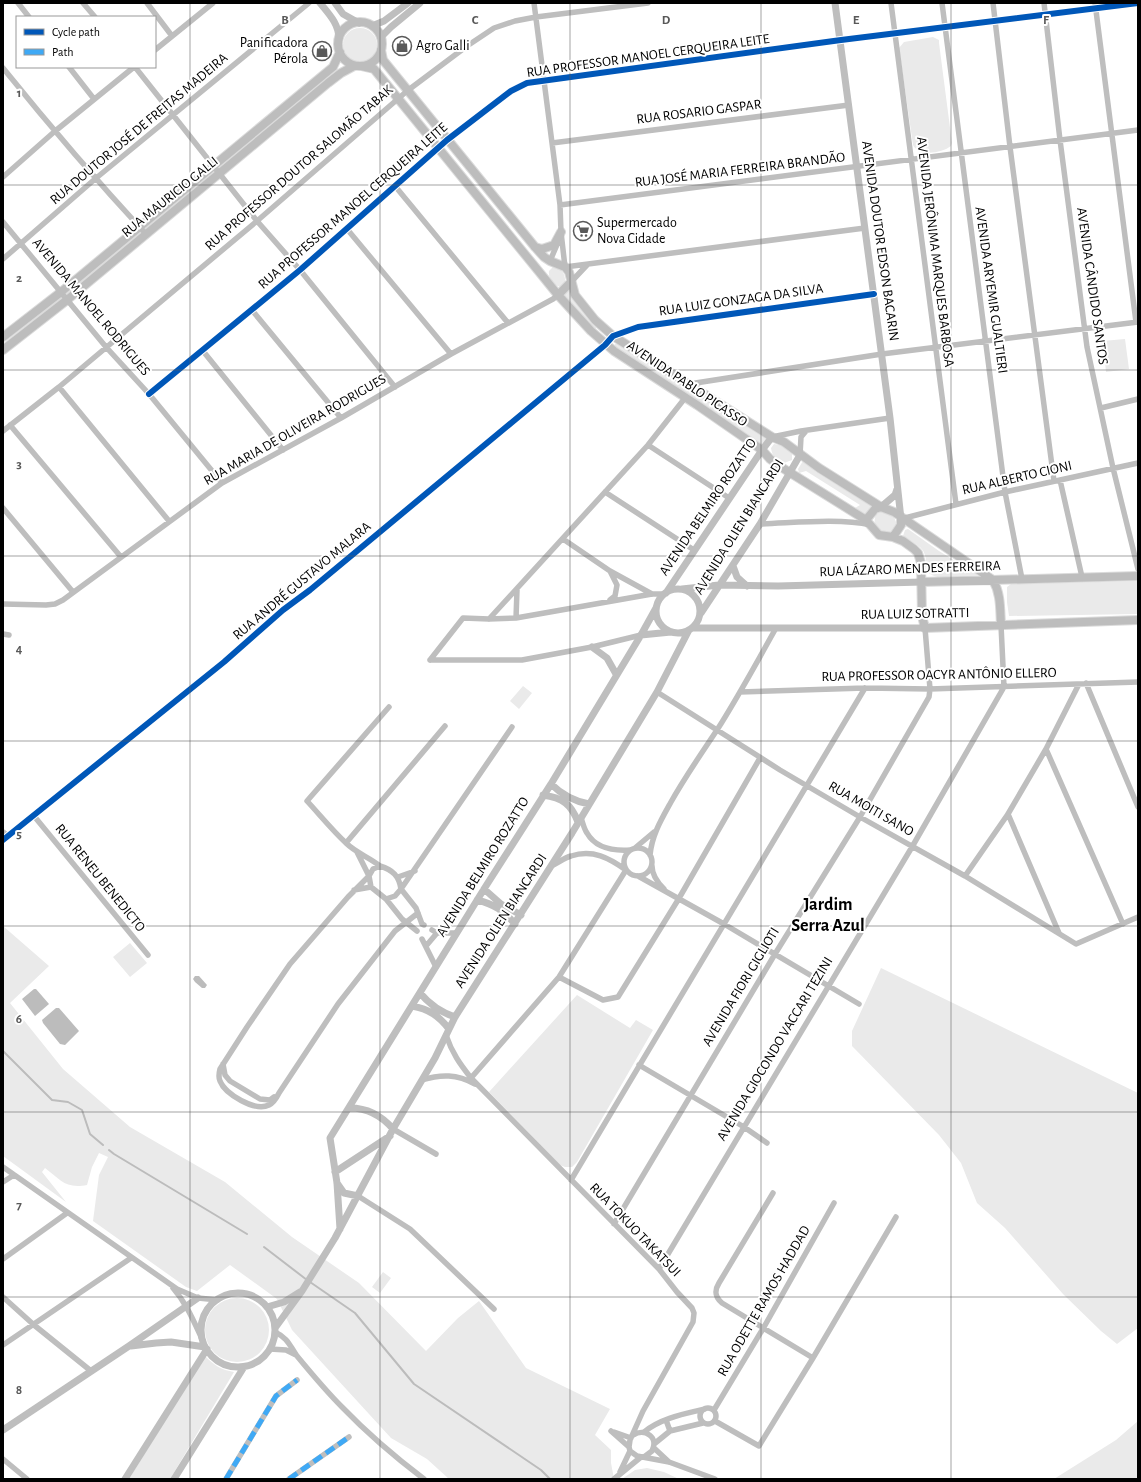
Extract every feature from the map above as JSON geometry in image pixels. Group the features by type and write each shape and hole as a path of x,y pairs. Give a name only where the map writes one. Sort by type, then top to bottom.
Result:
{"main road":[{"path":"381,50 374,62 358,66 350,64 343,58 340,52 339,39 342,32 353,24 366,23 377,31 381,37 383,60 407,91 535,247 544,257 565,267"},
{"name":"RUA MAURICIO GALLI","path":"3,337 61,292 333,67 340,52"},
{"name":"RUA MAURICIO GALLI","path":"3,350 67,300 328,83 341,73 358,66"},
{"name":"AVENIDA PABLO PICASSO","path":"358,66 374,69 558,295 605,345 762,450 770,459 790,473 868,523 879,535 893,537 914,548 918,553 921,563 922,582"},
{"path":"535,247 542,249 554,245 561,232"},
{"path":"544,276 544,271 550,261"},
{"name":"AVENIDA PABLO PICASSO","path":"565,267 569,272 575,295 595,320 613,336 772,437 784,442 800,455 881,507 894,512 901,519 993,580"},
{"path":"558,295 571,282"},
{"path":"868,523 874,509 881,507"},
{"path":"893,537 901,525 901,519"},
{"name":"RUA LÁZARO MENDES FERREIRA","path":"922,582 1022,578 1138,576"},
{"path":"993,580 999,596 1001,625"},
{"name":"AVENIDA FIORI GIGLIOTI","path":"922,582 922,616 925,628"},
{"name":"RUA LUIZ SOTRATTI","path":"925,628 1138,620"}],"street":[{"path":"18,3 28,16"},
{"path":"83,3 94,16"},
{"path":"147,3 172,36"},
{"path":"156,49 211,3"},
{"name":"RUA DOUTOR JOSÉ DE FREITAS MADEIRA","path":"3,259 95,179 309,3"},
{"path":"320,3 336,24 339,30 339,39"},
{"path":"335,3 343,14 359,23"},
{"path":"372,26 384,21 408,3"},
{"path":"381,37 391,26 420,3"},
{"path":"534,3 560,206 565,267 865,228"},
{"name":"RUA PROFESSOR DOUTOR SALOMÃO TABAK","path":"3,431 60,387 258,220 407,91 467,46 494,28 515,21 648,3"},
{"name":"AVENIDA DOUTOR EDSON BACARIN","path":"836,3 882,354 901,519"},
{"name":"AVENIDA JERÔNIMA MARQUES BARBOSA","path":"891,3 956,504"},
{"name":"AVENIDA ARYEMIR GUALTIERI","path":"942,3 960,153 1005,492 1022,578"},
{"path":"993,3 1010,147 1057,481 1082,577"},
{"name":"AVENIDA CÂNDIDO SANTOS","path":"1044,3 1084,329 1113,468 1138,569"},
{"name":"RUA PROFESSOR MANOEL CERQUEIRA LEITE","path":"149,394 300,270 447,140 511,91 527,84 544,80 840,40 995,21 1095,6 1138,4"},
{"path":"688,384 882,354 1137,322 1095,6"},
{"path":"3,68 54,132 146,234"},
{"path":"70,68 94,99"},
{"path":"3,177 54,132 134,68"},
{"path":"136,68 174,114 213,166 395,387"},
{"name":"RUA ROSARIO GASPAR","path":"552,143 849,105"},
{"name":"RUA JOSÉ MARIA FERREIRA BRANDÃO","path":"560,206 1138,130"},
{"path":"395,186 508,323"},
{"name":"AVENIDA MANOEL RODRIGUES","path":"3,222 22,243 106,347 149,394 222,483"},
{"path":"347,229 451,354"},
{"path":"550,261 557,247 561,232"},
{"path":"571,282 588,265"},
{"name":"RUA LUIZ GONZAGA DA SILVA","path":"613,336 638,327 874,294"},
{"name":"RUA MARIA DE OLIVEIRA RODRIGUES","path":"3,604 55,604 63,600 222,483 341,418 451,354 558,295"},
{"path":"251,309 341,418"},
{"name":"RUA ANDRÉ GUSTAVO MALARA","path":"4,836 34,816 224,662 283,610 321,581 605,345 613,336"},
{"path":"203,351 283,450"},
{"path":"60,387 169,521"},
{"path":"488,619 517,590 648,445 685,398"},
{"path":"1101,408 1138,399"},
{"path":"772,437 890,418"},
{"path":"10,425 121,557"},
{"path":"800,455 801,437 806,431"},
{"name":"AVENIDA BELMIRO ROZATTO","path":"665,593 772,437"},
{"path":"648,445 729,498"},
{"name":"AVENIDA OLIEN BIANCARDI","path":"700,614 760,524 800,455"},
{"name":"RUA ALBERTO CIONI","path":"901,519 1005,492 1138,463"},
{"path":"881,507 895,495 898,483"},
{"path":"605,492 694,550"},
{"path":"3,508 73,592"},
{"path":"760,524 839,522 868,523"},
{"path":"562,539 610,571 652,594"},
{"path":"733,566 737,577 747,586"},
{"path":"608,601 615,596 618,585 610,571"},
{"name":"RUA LÁZARO MENDES FERREIRA","path":"682,589 719,585 747,586 922,582"},
{"path":"682,589 692,593 699,602 700,614 698,621 691,629 680,633 671,632 641,635 592,647 522,660 430,660 463,618 516,618 682,589"},
{"path":"516,618 517,590"},
{"path":"665,593 660,598 656,608 657,618 662,626 671,632"},
{"name":"AVENIDA BELMIRO ROZATTO","path":"335,1172 330,1138 550,784 656,608"},
{"path":"1001,625 1004,687"},
{"path":"668,894 658,884 652,872 650,855 651,843 656,830 685,778 740,692 776,628"},
{"name":"RUA LUIZ SOTRATTI","path":"691,629 925,628"},
{"name":"AVENIDA FIORI GIGLIOTI","path":"614,1224 775,954 860,817 929,697 930,689 925,628"},
{"name":"AVENIDA OLIEN BIANCARDI","path":"275,1330 303,1290 340,1229 448,1032 455,1016 552,866 657,692 691,629"},
{"path":"592,647 607,658 616,674"},
{"name":"RUA PROFESSOR OACYR ANTÔNIO ELLERO","path":"740,692 865,688 930,689 1138,682"},
{"path":"1086,683 1138,807"},
{"path":"965,876 1008,814 1046,749 1079,684"},
{"name":"AVENIDA GIOCONDO VACCARI TEZINI","path":"659,1269 912,847 1004,687"},
{"path":"571,1180 865,688"},
{"name":"RUA MOITI SANO","path":"657,692 760,758 912,847 965,876 1076,944 1123,924"},
{"path":"389,707 307,801 346,843 357,852 372,859 380,866 388,869 398,877 401,889 410,899 424,926"},
{"path":"346,843 445,726"},
{"path":"386,899 395,896 415,870 512,727"},
{"path":"1046,749 1123,924 1138,917"},
{"path":"559,977 603,1000 618,997 678,900 760,758"},
{"path":"550,784 568,798 589,804"},
{"path":"543,795 555,797 566,802 580,820 587,834 599,845 614,851 643,849 650,855"},
{"path":"1008,814 1059,933"},
{"name":"RUA RENEU BENEDICTO","path":"34,816 148,955"},
{"path":"626,870 624,866 624,857 656,830"},
{"path":"357,852 369,876 371,887 386,899 417,932"},
{"path":"552,866 571,856 591,853 610,858 629,874 638,876 678,900 724,924 859,1004"},
{"path":"638,876 647,873 652,864"},
{"path":"380,866 373,869 369,876 354,890 290,964 223,1063 218,1076 223,1087 228,1092 252,1106 259,1107 269,1105 279,1093 338,1004 395,931 418,914"},
{"path":"398,877 415,870"},
{"path":"471,1078 559,977 626,870"},
{"path":"354,890 371,887"},
{"path":"484,889 501,904 521,915"},
{"path":"477,900 488,902 499,908 508,915 515,924"},
{"path":"426,946 435,932 457,933"},
{"path":"422,939 436,967"},
{"path":"420,993 435,1008 455,1016"},
{"path":"412,1006 424,1008 434,1013 442,1020 448,1032"},
{"name":"RUA TOKUO TAKATSUI","path":"448,1032 451,1049 456,1060 471,1078 659,1269 692,1308 694,1318 693,1322 643,1411 632,1436"},
{"path":"223,1063 224,1072 227,1078 260,1099 270,1100 279,1093"},
{"path":"639,1065 744,1127 767,1143"},
{"name":"RUA TOKUO TAKATSUI","path":"422,1080 441,1075 461,1077 479,1086"},
{"path":"350,1108 360,1108 379,1115 394,1129 436,1154"},
{"path":"340,1229 335,1172 390,1136"},
{"path":"3,1167 177,1289 198,1298 218,1300"},
{"path":"3,1182 14,1175"},
{"path":"337,1183 344,1193 358,1196 410,1229 494,1309"},
{"path":"773,1193 718,1283 716,1294 722,1303 813,1358"},
{"name":"RUA ODETTE RAMOS HADDAD","path":"714,1410 764,1327 834,1203"},
{"path":"3,1259 67,1213"},
{"path":"715,1421 759,1446 896,1217"},
{"path":"3,1345 131,1258"},
{"path":"125,1479 205,1346 202,1325 207,1311 218,1300 233,1294 252,1296 267,1308 273,1317 275,1330 270,1349 259,1360 244,1366 223,1364 214,1358 205,1346 180,1296 168,1282"},
{"name":"AVENIDA OLIEN BIANCARDI","path":"267,1308 284,1302 303,1290"},
{"path":"3,1297 91,1371"},
{"path":"3,1430 198,1298"},
{"path":"275,1330 288,1341 296,1355 342,1406 395,1457 424,1479"},
{"path":"129,1346 171,1342 205,1346"},
{"path":"270,1349 286,1350 296,1355"},
{"path":"174,1479 244,1366"},
{"path":"226,1479 276,1396 297,1380"},
{"path":"614,1479 642,1457 650,1454 654,1446 670,1431 703,1423 709,1424 715,1421 717,1416 714,1410 708,1408 666,1420 632,1436 610,1430 637,1456 642,1457 669,1462 715,1479"},
{"path":"703,1423 700,1414 705,1409"},
{"path":"643,1411 643,1432"},
{"path":"666,1420 670,1431"},
{"path":"643,1432 651,1436 654,1446 669,1462"},
{"path":"619,1474 630,1449 632,1436"},
{"path":"289,1479 349,1437"},
{"path":"3,1459 27,1479"}],"shaded area":[{"path":"357,28 363,28 367,29 374,35 377,45 376,52 370,59 363,62 357,62 353,61 346,55 343,48 343,42 344,38 350,31"},
{"path":"933,37 939,40 952,143 951,146 947,148 931,153 920,151 913,145 899,48 904,42"},
{"path":"553,267 559,268 563,272 565,284 561,287 553,283 550,279 549,271"},
{"path":"569,290 571,295 598,327 595,329 564,295"},
{"path":"1125,339 1129,369 1106,372 1103,341"},
{"path":"615,344 618,344 768,439 762,446 614,346"},
{"path":"774,444 787,448 792,454 792,460 784,463 779,461 772,453 771,448"},
{"path":"803,461 816,472 871,506 865,515 855,508 860,505 806,471 799,473 798,469"},
{"path":"885,511 894,517 898,527 894,532 881,531 876,527 876,514"},
{"path":"908,529 939,551 978,575 977,578 950,579 936,577 931,574 927,571 926,557 922,549 903,536 905,530"},
{"path":"1138,581 1138,614 1009,616 1007,587 1011,584"},
{"path":"523,686 532,693 519,709 510,701"},
{"path":"3,926 49,966 10,1003 63,1069 130,1127 225,1182 292,1237 359,1283 426,1351 458,1318 479,1301 526,1368 610,1409 595,1435 611,1450 611,1463 614,1479 449,1479 427,1459 391,1438 292,1330 277,1299 230,1265 197,1291 186,1287 93,1221 99,1175 108,1157 99,1153 92,1167 87,1185 68,1185 45,1168 42,1172 66,1202 3,1156"},
{"path":"130,943 147,963 130,977 113,957"},
{"path":"881,968 1138,1093 1138,1328 1117,1344 1101,1331 1063,1294 1005,1228 977,1203 961,1163 939,1135 852,1046 852,1031"},
{"path":"195,976 199,976 207,985 205,988 202,988 195,982 193,979"},
{"path":"36,989 49,1004 35,1016 22,999"},
{"path":"577,995 630,1028 636,1020 653,1030 577,1162 572,1167 565,1167 560,1165 489,1092"},
{"path":"56,1008 59,1008 79,1031 65,1045 60,1044 42,1020"},
{"path":"383,1272 391,1278 380,1293 372,1287"},
{"path":"237,1298 255,1304 263,1312 269,1330 263,1348 255,1356 237,1362 219,1356 211,1348 205,1330 211,1312 219,1304"},
{"path":"205,1356 218,1367 234,1372 170,1479 129,1479"},
{"path":"1138,1421 1138,1479 1054,1479 1116,1440"},
{"path":"647,1468 664,1472 679,1479 622,1479 635,1470"}],"waterway":[{"path":"3,1051 52,1100 68,1102 82,1110 90,1134 103,1145"},
{"path":"109,1150 247,1234"},
{"path":"264,1247 307,1280"},
{"path":"310,1282 355,1313 414,1384 541,1470 550,1479"}],"marked path":[{"path":"226,1479 276,1396 297,1380"},
{"path":"289,1479 349,1437"}],"cycle path":[{"path":"149,394 300,270 447,140 511,91 527,83 841,40 1138,3"},
{"path":"3,840 224,662 283,610 310,590 605,345 613,336 638,327 874,294"}],"place":[{"name":"Agro Galli","path":"402,46"},
{"name":"Panificadora Pérola","path":"322,51"},
{"name":"Supermercado Nova Cidade","path":"583,231"}],"district":[{"name":"Jardim Serra Azul","path":"828,915"}]}
